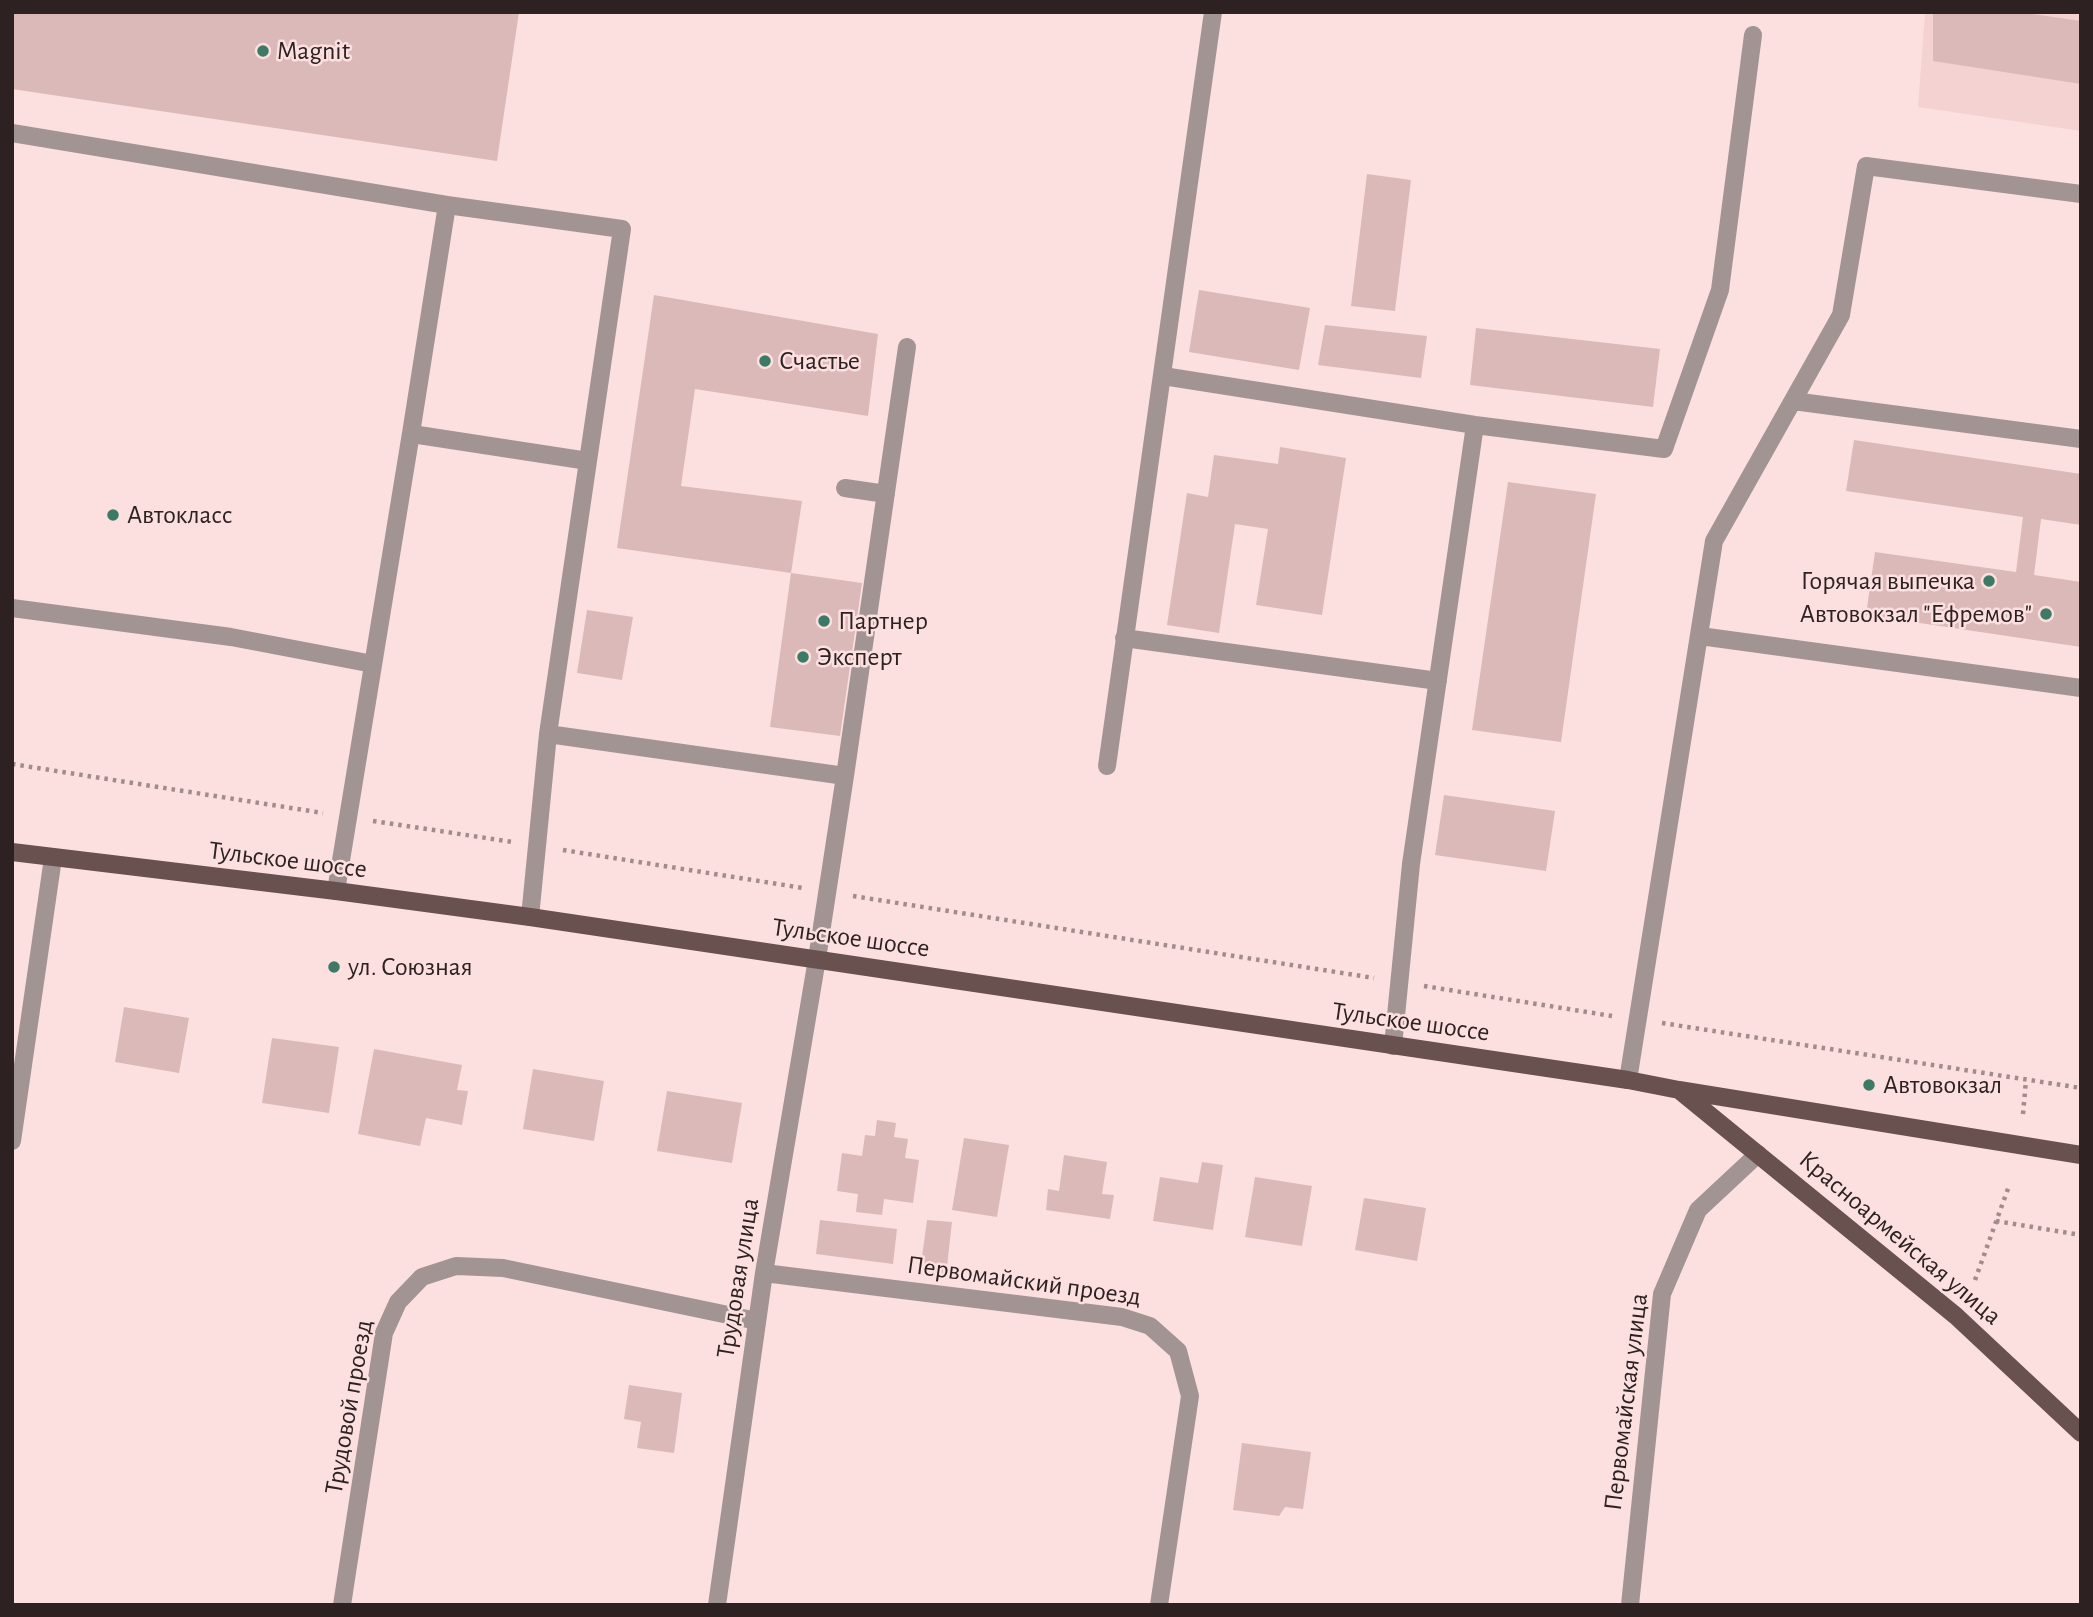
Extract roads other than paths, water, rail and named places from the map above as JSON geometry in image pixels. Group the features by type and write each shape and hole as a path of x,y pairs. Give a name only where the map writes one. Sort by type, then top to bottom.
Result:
{"main road":[{"name":"Тульское шоссе","path":"12,852 530,917 1628,1080 2081,1155"},
{"name":"Красноармейская улица","path":"1679,1090 1956,1316 2081,1433"}],"street":[{"path":"1107,766 1213,12"},
{"path":"1163,376 1475,425 1664,449 1720,290 1754,35"},
{"path":"12,133 447,205 622,229 548,734 530,917"},
{"path":"1628,1080 1714,541 1841,315 1866,166 2081,194"},
{"path":"336,891 447,205"},
{"name":"Трудовая улица","path":"717,1605 764,1273 817,960 907,347"},
{"path":"1793,401 2081,439"},
{"path":"1393,1046 1411,864 1475,425"},
{"path":"412,434 588,461"},
{"path":"845,488 886,494"},
{"path":"12,608 231,637 373,664"},
{"path":"1700,636 2081,688"},
{"path":"1124,638 1438,681"},
{"path":"548,734 845,776"},
{"path":"12,1141 53,858"},
{"name":"Первомайская улица","path":"1630,1605 1662,1294 1698,1210 1758,1154"},
{"name":"Трудовой проезд","path":"342,1605 384,1333 398,1302 422,1277 456,1266 503,1268 757,1321"},
{"name":"Первомайский проезд","path":"764,1273 1122,1317 1150,1326 1178,1351 1190,1396 1159,1605"}],"place":[{"name":"Magnit","path":"263,51"},
{"name":"Счастье","path":"765,361"},
{"name":"Автокласс","path":"113,515"},
{"name":"Горячая выпечка","path":"1989,581"},
{"name":"Автовокзал \"Ефремов\"","path":"2046,614"},
{"name":"Партнер","path":"824,621"},
{"name":"Эксперт","path":"803,657"},
{"name":"ул. Союзная","path":"334,967"},
{"name":"Автовокзал","path":"1869,1085"}]}
